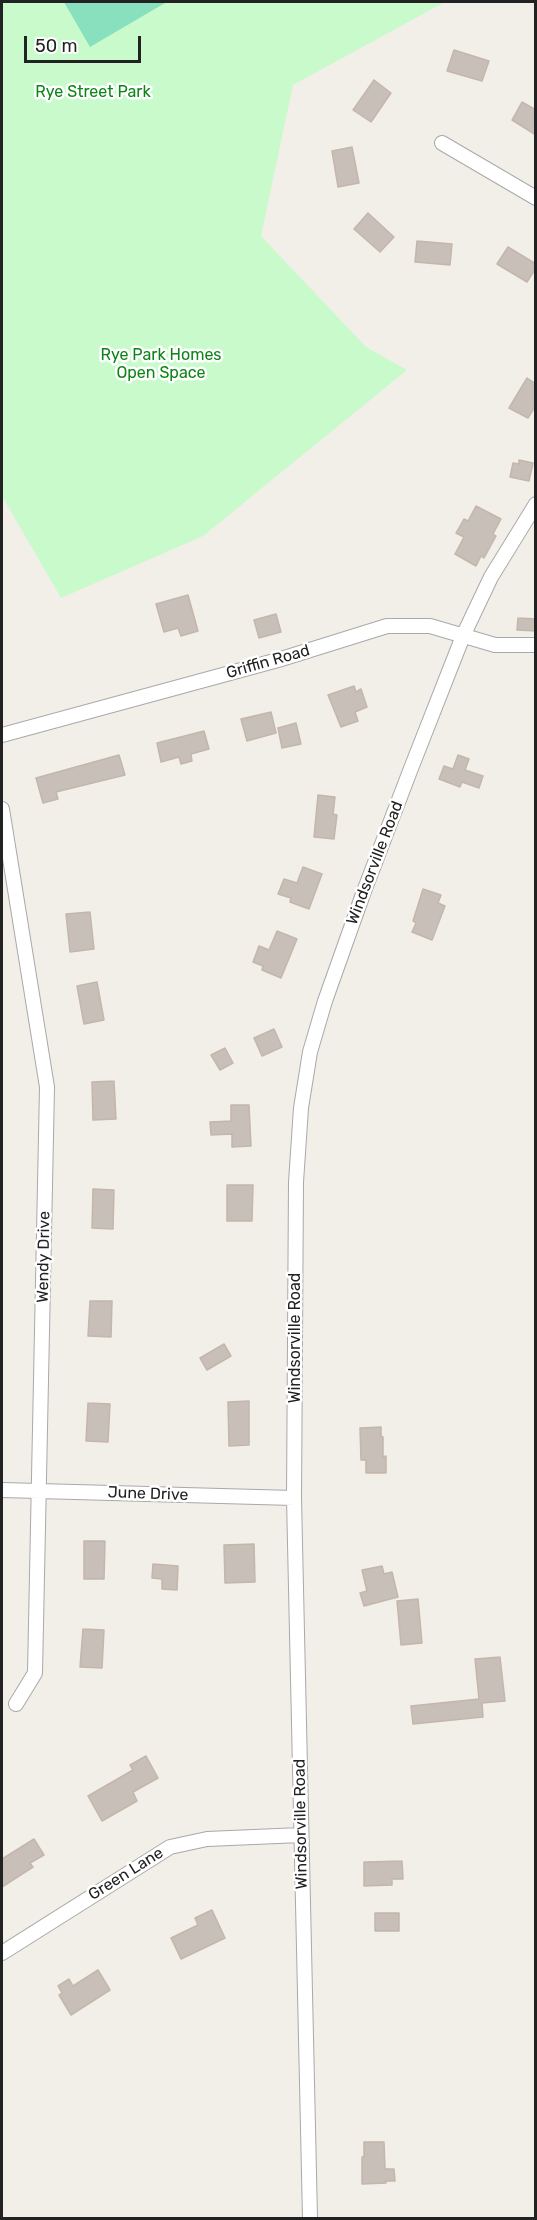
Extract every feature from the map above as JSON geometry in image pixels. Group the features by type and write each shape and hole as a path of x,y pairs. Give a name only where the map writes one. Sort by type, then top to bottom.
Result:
{"street":[{"path":"442,143 536,198"},
{"name":"Windsorville Road","path":"310,2218 294,1498 296,1182 301,1108 310,1052 325,1001 363,894 463,636 491,577 536,504"},
{"name":"Griffin Road","path":"2,735 278,660 387,626 430,626 495,645 536,645"},
{"name":"Wendy Drive","path":"2,809 47,1087 34,1673 16,1704"},
{"name":"June Drive","path":"2,1490 294,1498"},
{"name":"Green Lane","path":"2,1953 170,1847 207,1839 301,1835"}],"green space":[{"name":"Rye Park Homes Open Space","path":"2,2 445,2 293,85 261,236 366,347 407,370 203,536 61,598 2,496"},
{"path":"64,2 163,2 165,3 90,47"}],"building":[{"path":"454,50 489,61 482,81 447,71"},
{"path":"374,80 391,93 371,122 353,110"},
{"path":"522,102 536,110 536,135 512,120"},
{"path":"352,147 359,183 338,187 332,151"},
{"path":"368,213 394,237 380,252 354,229"},
{"path":"417,241 452,244 450,265 415,262"},
{"path":"508,247 536,264 527,282 497,264"},
{"path":"527,378 536,384 536,405 528,418 509,408"},
{"path":"519,460 533,463 529,481 510,477 513,463 519,464"},
{"path":"476,506 501,519 493,534 496,536 484,558 481,556 476,566 455,554 464,537 456,533 464,519 468,521"},
{"path":"188,595 198,631 181,636 178,628 164,632 156,604"},
{"path":"276,614 281,632 259,638 254,620"},
{"path":"518,618 536,619 536,631 517,630"},
{"path":"354,686 356,692 361,689 367,707 355,712 358,721 341,727 328,695"},
{"path":"271,712 276,733 247,741 241,719"},
{"path":"296,723 301,744 282,748 278,728"},
{"path":"204,731 209,749 191,754 192,761 181,764 179,757 161,762 157,743"},
{"path":"119,755 125,775 56,792 58,799 43,803 36,778"},
{"path":"458,755 469,759 465,770 483,776 479,788 462,782 460,787 439,779 444,766 453,769"},
{"path":"318,795 335,797 333,814 337,815 334,839 314,837"},
{"path":"303,867 322,874 309,909 290,902 291,898 278,894 284,879 297,883"},
{"path":"423,889 441,895 438,903 445,906 432,940 412,932"},
{"path":"90,912 94,949 70,952 66,914"},
{"path":"277,931 297,939 281,978 262,970 263,966 253,962 259,946 269,950"},
{"path":"97,982 104,1020 84,1024 77,986"},
{"path":"274,1029 282,1047 262,1056 254,1038"},
{"path":"225,1048 233,1063 220,1070 211,1055"},
{"path":"114,1081 116,1119 93,1120 92,1082"},
{"path":"231,1105 249,1105 251,1146 232,1147 232,1134 211,1135 210,1122 231,1121"},
{"path":"227,1185 253,1185 252,1221 227,1221"},
{"path":"93,1189 114,1190 113,1229 92,1228"},
{"path":"90,1301 112,1301 111,1337 88,1336"},
{"path":"224,1344 231,1356 207,1370 200,1358"},
{"path":"249,1401 249,1445 229,1446 228,1402"},
{"path":"88,1403 110,1404 108,1442 86,1441"},
{"path":"381,1427 383,1457 386,1456 386,1473 366,1473 366,1460 361,1460 360,1428"},
{"path":"84,1541 105,1541 104,1579 84,1579"},
{"path":"254,1544 255,1582 225,1583 224,1545"},
{"path":"153,1564 178,1566 177,1590 162,1589 162,1579 152,1578"},
{"path":"382,1566 384,1574 392,1572 398,1597 364,1606 360,1593 367,1591 362,1570"},
{"path":"418,1599 422,1643 401,1645 397,1601"},
{"path":"83,1629 104,1630 102,1668 80,1667"},
{"path":"500,1657 505,1701 482,1703 483,1717 413,1724 411,1706 479,1699 475,1659"},
{"path":"146,1756 158,1778 133,1792 137,1801 102,1821 88,1796 133,1770 130,1765"},
{"path":"34,1839 44,1855 30,1863 33,1867 2,1887 2,1859"},
{"path":"402,1861 403,1879 392,1879 392,1885 364,1886 364,1862"},
{"path":"212,1910 225,1938 181,1959 171,1938 198,1925 195,1918"},
{"path":"375,1913 399,1913 399,1931 375,1931"},
{"path":"98,1970 110,1990 71,2015 59,1995 62,1993 58,1986 69,1979 73,1986"},
{"path":"364,2142 384,2142 385,2169 394,2169 395,2181 362,2184"}],"park label":[{"name":"Rye Street Park","path":"93,92"}]}
